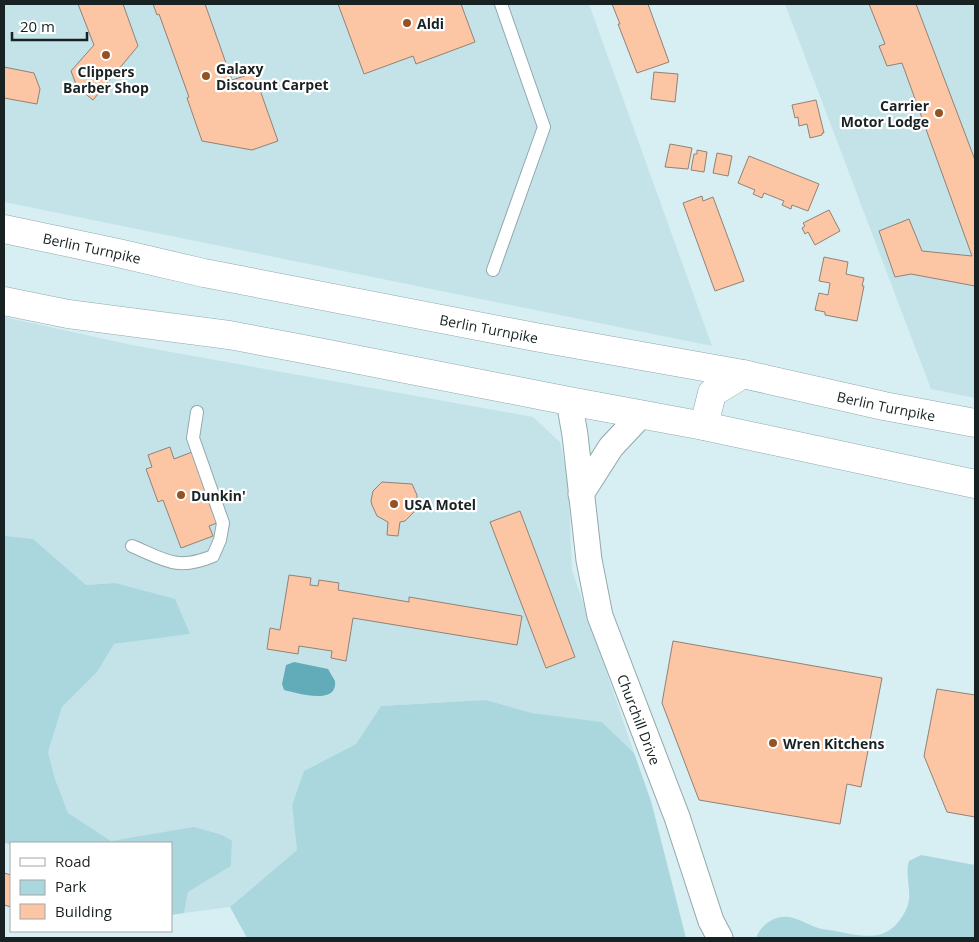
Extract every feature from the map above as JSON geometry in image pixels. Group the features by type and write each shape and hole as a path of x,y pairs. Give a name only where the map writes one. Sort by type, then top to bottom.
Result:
{"highway":[{"name":"Berlin Turnpike","path":"4,229 204,273 535,337 743,374 884,406 975,423"},
{"path":"4,301 68,314 229,336 569,402 704,426 975,484"},
{"path":"704,426 712,392 743,374"}],"street":[{"name":"Churchill Drive","path":"569,402 575,435 589,560 600,616 677,816 711,921 720,938"},
{"path":"581,494 611,448 641,415"}],"lane":[{"path":"493,270 544,127 501,4"},
{"path":"132,546 173,563 196,563 213,556 220,540 223,523 193,438 197,412"}],"shaded area":[{"path":"4,4 589,4 712,346 4,202"},
{"path":"785,4 975,4 975,398 931,389"},
{"path":"4,317 132,345 533,417 560,442 568,480 572,570 634,753 602,722 532,713 486,700 381,706 356,744 304,771 292,805 297,850 230,907 184,913 188,892 231,866 232,841 147,836 111,841 68,814 55,779 48,752 62,707 97,672 114,644 190,634 115,583 86,585 33,539 4,537"},
{"path":"294,662 328,669 335,681 334,689 323,696 306,695 284,690 282,684 286,665"}],"green space":[{"path":"4,536 33,539 86,585 115,583 175,599 190,634 114,644 97,672 62,707 48,752 55,779 68,813 111,841 194,827 222,835 232,841 231,866 188,892 184,913 172,915 172,842 4,843"},
{"path":"486,700 532,713 602,722 634,753 651,801 686,938 247,938 230,907 297,850 292,805 304,771 356,744 381,706"},
{"path":"921,855 975,865 975,938 756,938 766,924 781,917 796,919 821,929 851,934 870,936 886,932 900,920 906,910 909,898 909,861"}],"building":[{"path":"78,4 123,4 138,46 93,100 77,87 71,71 94,45"},
{"name":"Galaxy Discount Carpet","path":"153,4 205,4 232,80 254,73 278,141 252,150 202,141 187,98 189,97 159,14 157,15"},
{"name":"Aldi","path":"338,4 461,4 475,42 416,64 413,56 364,74"},
{"path":"612,4 648,4 669,62 637,73"},
{"name":"Carrier Motor Lodge","path":"869,4 916,4 975,160 975,286 911,274 895,277 879,231 909,219 922,251 972,256 902,63 887,66 879,46 885,44"},
{"path":"4,67 34,73 40,89 37,104 4,98"},
{"path":"654,72 678,74 675,102 651,99"},
{"path":"816,100 824,133 810,138 807,124 799,126 798,117 795,118 792,105"},
{"path":"670,144 692,148 688,169 665,167"},
{"path":"697,150 707,152 704,172 691,170 694,154 697,154"},
{"path":"717,153 732,156 728,176 713,173"},
{"path":"749,156 819,184 808,211 792,205 791,209 782,205 784,201 764,193 762,198 753,194 755,190 738,183"},
{"path":"702,196 703,201 713,197 744,281 715,291 683,203"},
{"path":"829,210 840,231 815,245 808,232 805,234 802,228 805,226 803,223"},
{"path":"824,257 848,262 846,274 864,278 857,321 825,315 825,312 815,310 819,293 828,295 830,283 819,281"},
{"name":"Dunkin'","path":"170,447 174,459 192,452 206,490 204,491 217,523 209,526 213,536 181,548 163,500 158,502 146,469 152,467 148,455"},
{"path":"382,482 412,484 417,495 417,504 414,512 405,521 400,522 398,536 387,535 388,522 377,516 372,505 373,491"},
{"path":"520,511 575,657 546,668 490,522"},
{"path":"289,575 311,578 310,585 318,586 319,580 339,583 338,590 409,602 409,597 522,616 517,645 353,618 346,661 331,658 332,651 299,646 298,654 267,649 270,628 280,630"},
{"name":"Wren Kitchens","path":"673,641 882,678 861,787 847,784 840,824 699,800 662,703"},
{"path":"937,689 975,695 975,817 947,812 924,756"},
{"path":"4,873 10,875 10,907 4,905"}],"place":[{"name":"Aldi","path":"407,23"},
{"name":"Clippers Barber Shop","path":"106,55"},
{"name":"Galaxy Discount Carpet","path":"206,76"},
{"name":"Carrier Motor Lodge","path":"939,113"},
{"name":"Dunkin'","path":"181,495"},
{"name":"USA Motel","path":"394,504"},
{"name":"Wren Kitchens","path":"773,743"}]}
